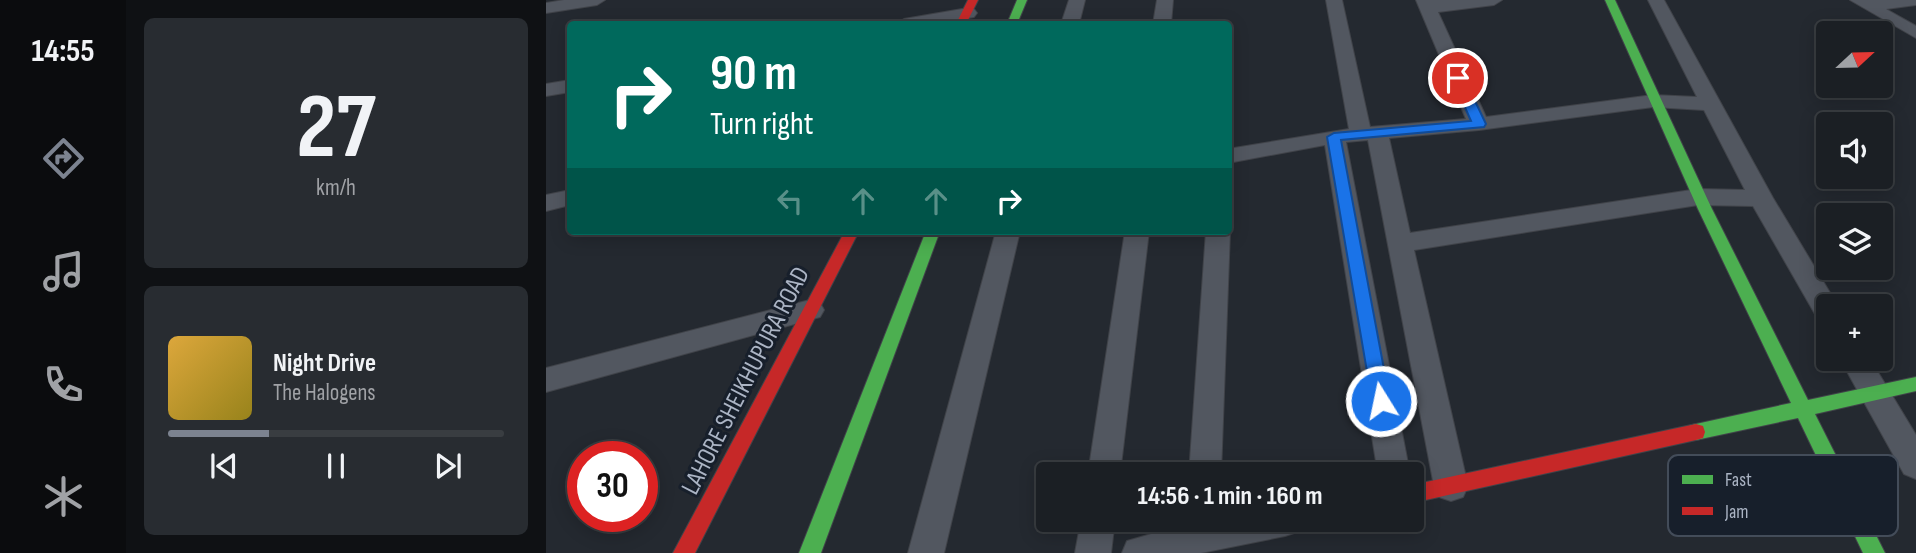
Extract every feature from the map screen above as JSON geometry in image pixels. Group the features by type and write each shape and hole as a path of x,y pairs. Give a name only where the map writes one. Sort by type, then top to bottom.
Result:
{"main road":[{"path":"1014,21 1022,0"},
{"path":"1610,0 1698,197 1826,455"},
{"name":"LAHORE SHEIKHUPURA ROAD","path":"684,553 850,235"},
{"path":"810,553 931,235"},
{"path":"1424,492 1916,384"},
{"path":"1866,536 1874,553"}],"street":[{"path":"551,5 597,0"},
{"path":"1071,21 1077,0"},
{"path":"1162,21 1165,0"},
{"path":"1334,0 1357,135 1393,462"},
{"path":"1479,124 1425,4 1494,0"},
{"path":"1656,0 1761,198 1817,294"},
{"path":"1863,3 1916,0"},
{"path":"1863,3 1916,33"},
{"path":"920,21 967,12"},
{"path":"546,90 567,86"},
{"path":"1232,155 1357,135 1479,124 1653,101 1710,104"},
{"path":"1357,135 1401,243 1451,486"},
{"path":"1401,243 1698,197 1761,198"},
{"path":"546,203 567,199"},
{"path":"926,553 1007,235"},
{"path":"1106,462 1136,235"},
{"path":"1206,462 1218,235"},
{"path":"546,380 810,310"},
{"path":"1862,371 1916,464"},
{"path":"1093,553 1096,532"},
{"path":"1140,553 1192,532"}],"traffic: fast":[{"path":"1013,21 1022,0"},
{"path":"1610,0 1705,209 1826,455"},
{"path":"810,553 931,235"},
{"path":"1696,432 1916,384"},
{"path":"1866,536 1874,553"}],"traffic: jam":[{"path":"962,21 973,0"},
{"path":"684,553 850,235"},
{"path":"1424,491 1696,432"}],"route":[{"path":"1381,401 1334,137 1479,124 1458,78"}]}
